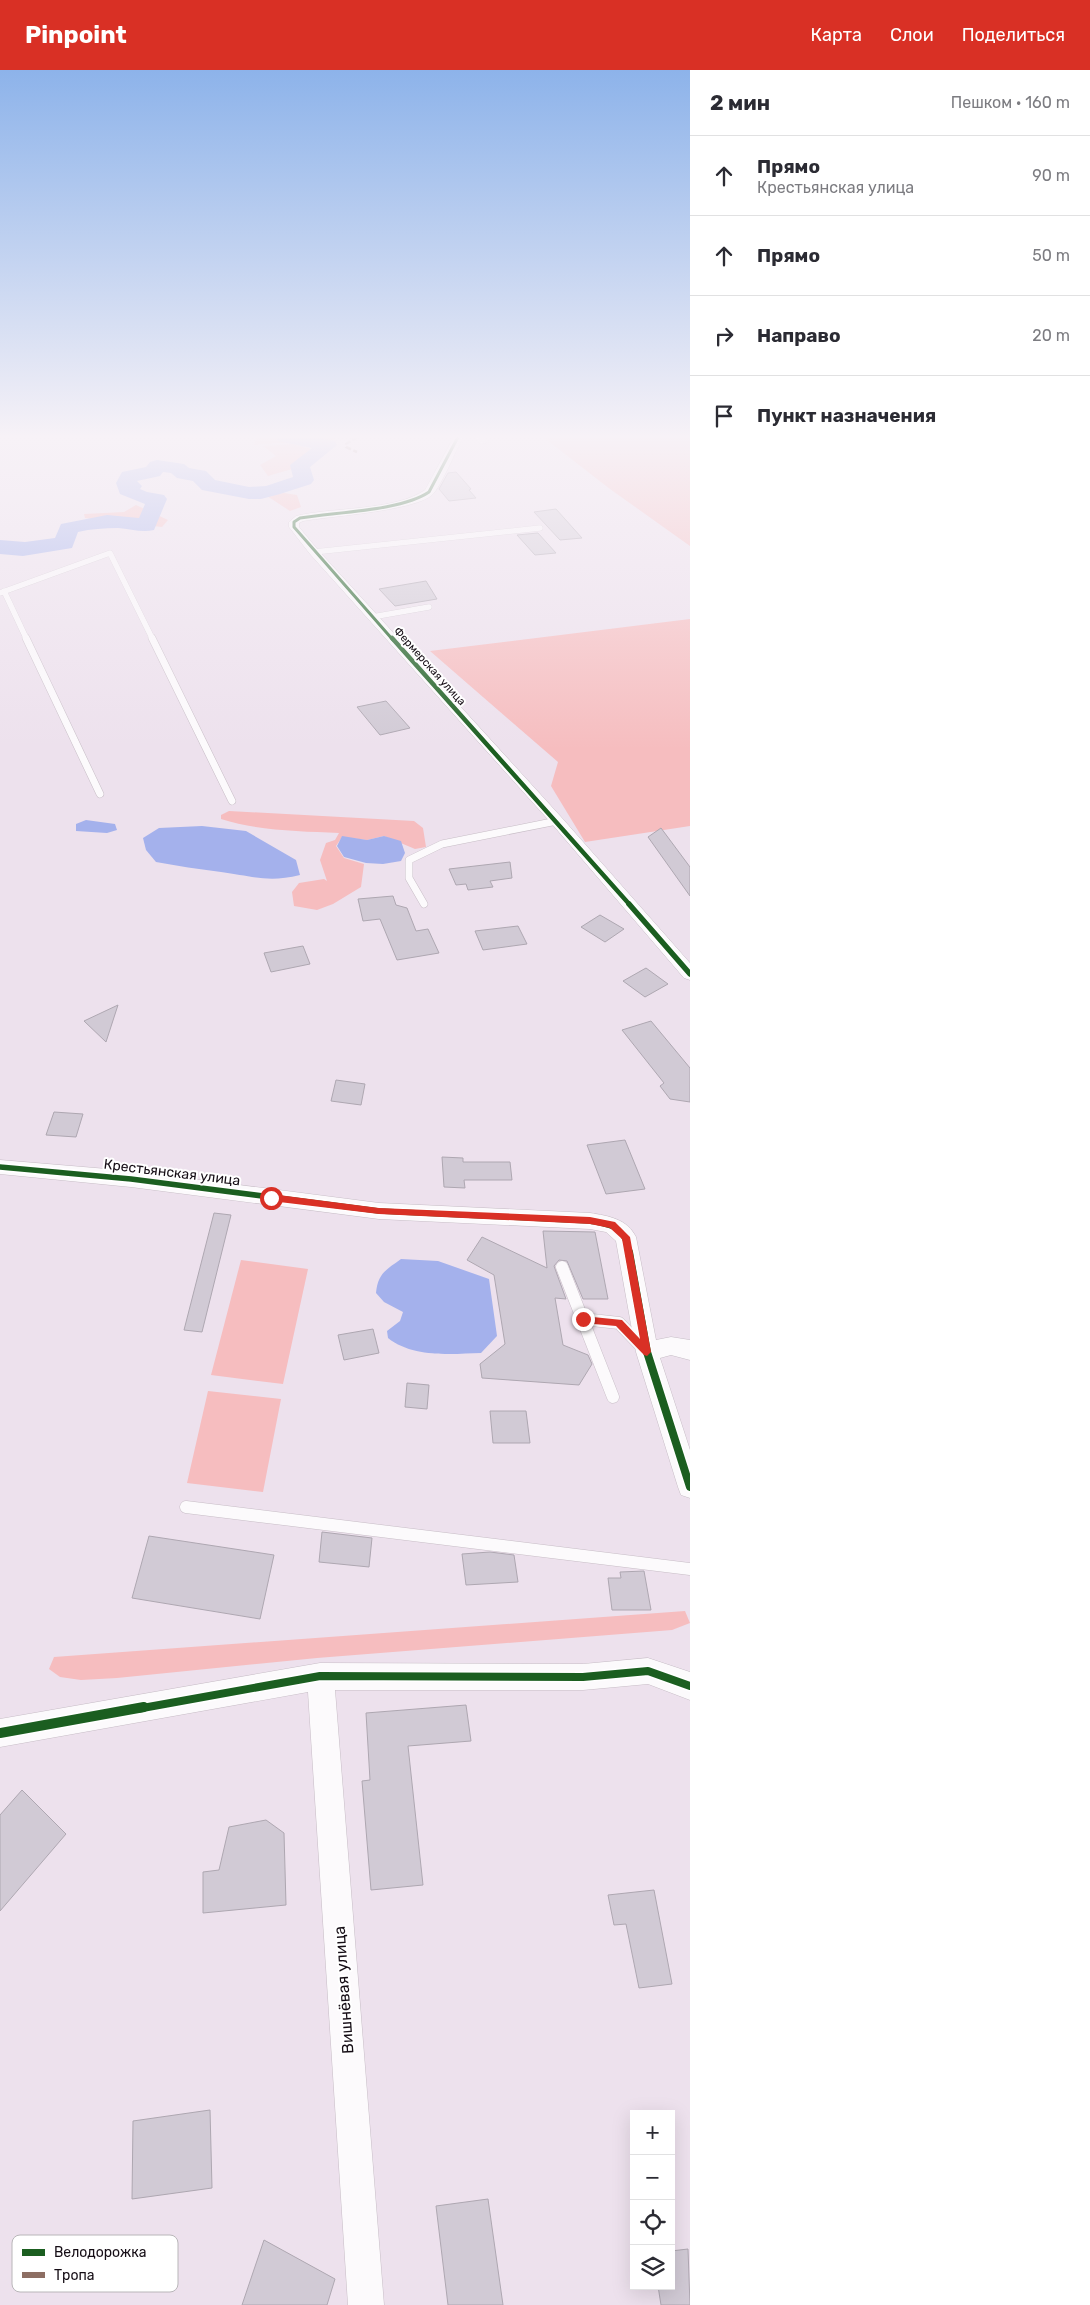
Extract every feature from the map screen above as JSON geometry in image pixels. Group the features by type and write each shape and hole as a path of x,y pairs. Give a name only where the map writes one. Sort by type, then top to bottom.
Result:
{"street":[{"name":"Фермерская улица","path":"305,541 557,821 598,871 690,974"},
{"name":"Крестьянская улица","path":"10,1167 221,1190 379,1211 590,1221 612,1225 626,1237 647,1352 690,1487"},
{"path":"647,1352 672,1346 690,1350"},
{"path":"0,1733 320,1676 583,1677 648,1671 690,1686"},
{"name":"Вишнёвая улица","path":"320,1676 366,2305"}],"lane":[{"path":"314,552 415,541"},
{"path":"100,794 2,592 110,552 232,801"},
{"path":"372,616 429,606"},
{"path":"424,904 407,876 406,869 409,860 442,844 557,821"},
{"path":"562,1267 613,1397"},
{"path":"583,1319 619,1323 647,1352"},
{"path":"186,1507 690,1569"}],"shaded area":[{"path":"690,619 690,826 585,842 551,786 558,762 430,651"},
{"path":"229,811 414,821 423,828 426,847 415,849 384,836 367,840 342,837 336,846 344,858 364,864 361,887 333,904 317,910 294,906 292,892 299,883 324,879 327,881 320,860 326,843 335,840 339,833 264,828 221,819 221,815"},
{"path":"241,1260 308,1269 283,1384 211,1375"},
{"path":"208,1391 281,1399 263,1492 187,1483"},
{"path":"685,1611 690,1623 672,1630 317,1658 117,1678 81,1680 60,1677 49,1669 54,1657"}],"water":[{"path":"86,820 115,824 117,830 107,833 76,831 76,824"},
{"path":"202,826 246,831 296,860 300,875 269,879 172,865 156,862 146,850 143,838 159,828"},
{"path":"342,836 367,840 384,836 401,841 405,853 401,861 383,864 366,863 344,857 337,846"},
{"path":"401,1259 438,1261 489,1279 497,1336 481,1353 445,1354 421,1352 409,1349 388,1338 387,1331 400,1321 403,1312 384,1302 376,1293 377,1286 381,1276"}],"building":[{"path":"523,541 545,541 556,553 535,555"},
{"path":"426,581 437,599 395,606 379,589"},
{"path":"386,701 410,728 380,735 357,707"},
{"path":"661,828 690,867 690,896 648,837"},
{"path":"510,862 512,878 490,881 493,887 468,890 466,884 456,885 449,869"},
{"path":"393,896 396,905 407,908 416,931 428,929 439,953 397,960 380,919 363,921 358,899"},
{"path":"600,915 624,929 605,942 581,927"},
{"path":"518,926 527,944 483,950 475,931"},
{"path":"303,946 310,964 271,972 264,953"},
{"path":"646,968 668,984 645,997 623,981"},
{"path":"118,1005 106,1042 84,1021"},
{"path":"651,1021 690,1068 690,1102 670,1099 660,1086 664,1083 622,1030"},
{"path":"336,1080 365,1084 361,1105 331,1101"},
{"path":"54,1112 83,1114 76,1137 46,1135"},
{"path":"625,1140 645,1189 606,1194 587,1145"},
{"path":"442,1157 463,1158 463,1162 510,1162 512,1180 464,1180 465,1188 444,1187"},
{"path":"214,1213 231,1215 202,1332 184,1330"},
{"path":"543,1231 595,1232 608,1299 583,1299 567,1261 559,1260 554,1266 566,1299 555,1298 563,1345 588,1355 592,1364 579,1385 482,1378 480,1364 505,1344 494,1275 467,1260 482,1237 547,1268"},
{"path":"373,1329 379,1353 344,1360 338,1335"},
{"path":"407,1383 429,1385 427,1409 405,1407"},
{"path":"490,1411 526,1411 530,1443 493,1443"},
{"path":"322,1532 372,1538 369,1567 319,1562"},
{"path":"149,1536 274,1555 260,1619 132,1598"},
{"path":"490,1552 514,1555 518,1582 466,1585 462,1554"},
{"path":"644,1571 651,1610 612,1610 608,1578 621,1578 620,1572"},
{"path":"466,1705 471,1741 408,1746 423,1885 371,1890 362,1781 370,1780 366,1713"},
{"path":"22,1790 66,1834 0,1911 0,1815"},
{"path":"266,1820 284,1833 286,1905 203,1913 203,1872 219,1870 229,1827"},
{"path":"654,1890 672,1984 639,1988 626,1924 614,1925 608,1895"},
{"path":"210,2110 212,2188 132,2199 133,2121"},
{"path":"488,2199 503,2305 448,2305 436,2206"},
{"path":"264,2240 335,2279 327,2305 242,2305"},
{"path":"688,2249 690,2305 661,2305 659,2290 675,2290 675,2251"}],"waterway":[{"path":"0,547 18,547 23,549 64,543 64,541"}],"cycle path":[{"path":"305,541 557,821 690,974"},
{"path":"0,1167 131,1179 379,1211 590,1221 612,1225 626,1237 647,1352 690,1487"},
{"path":"0,1733 320,1676 583,1677 648,1671 690,1686"}],"route":[{"path":"271,1198 379,1211 590,1221 604,1222 612,1225 626,1237 647,1352 619,1323 583,1319"}]}
